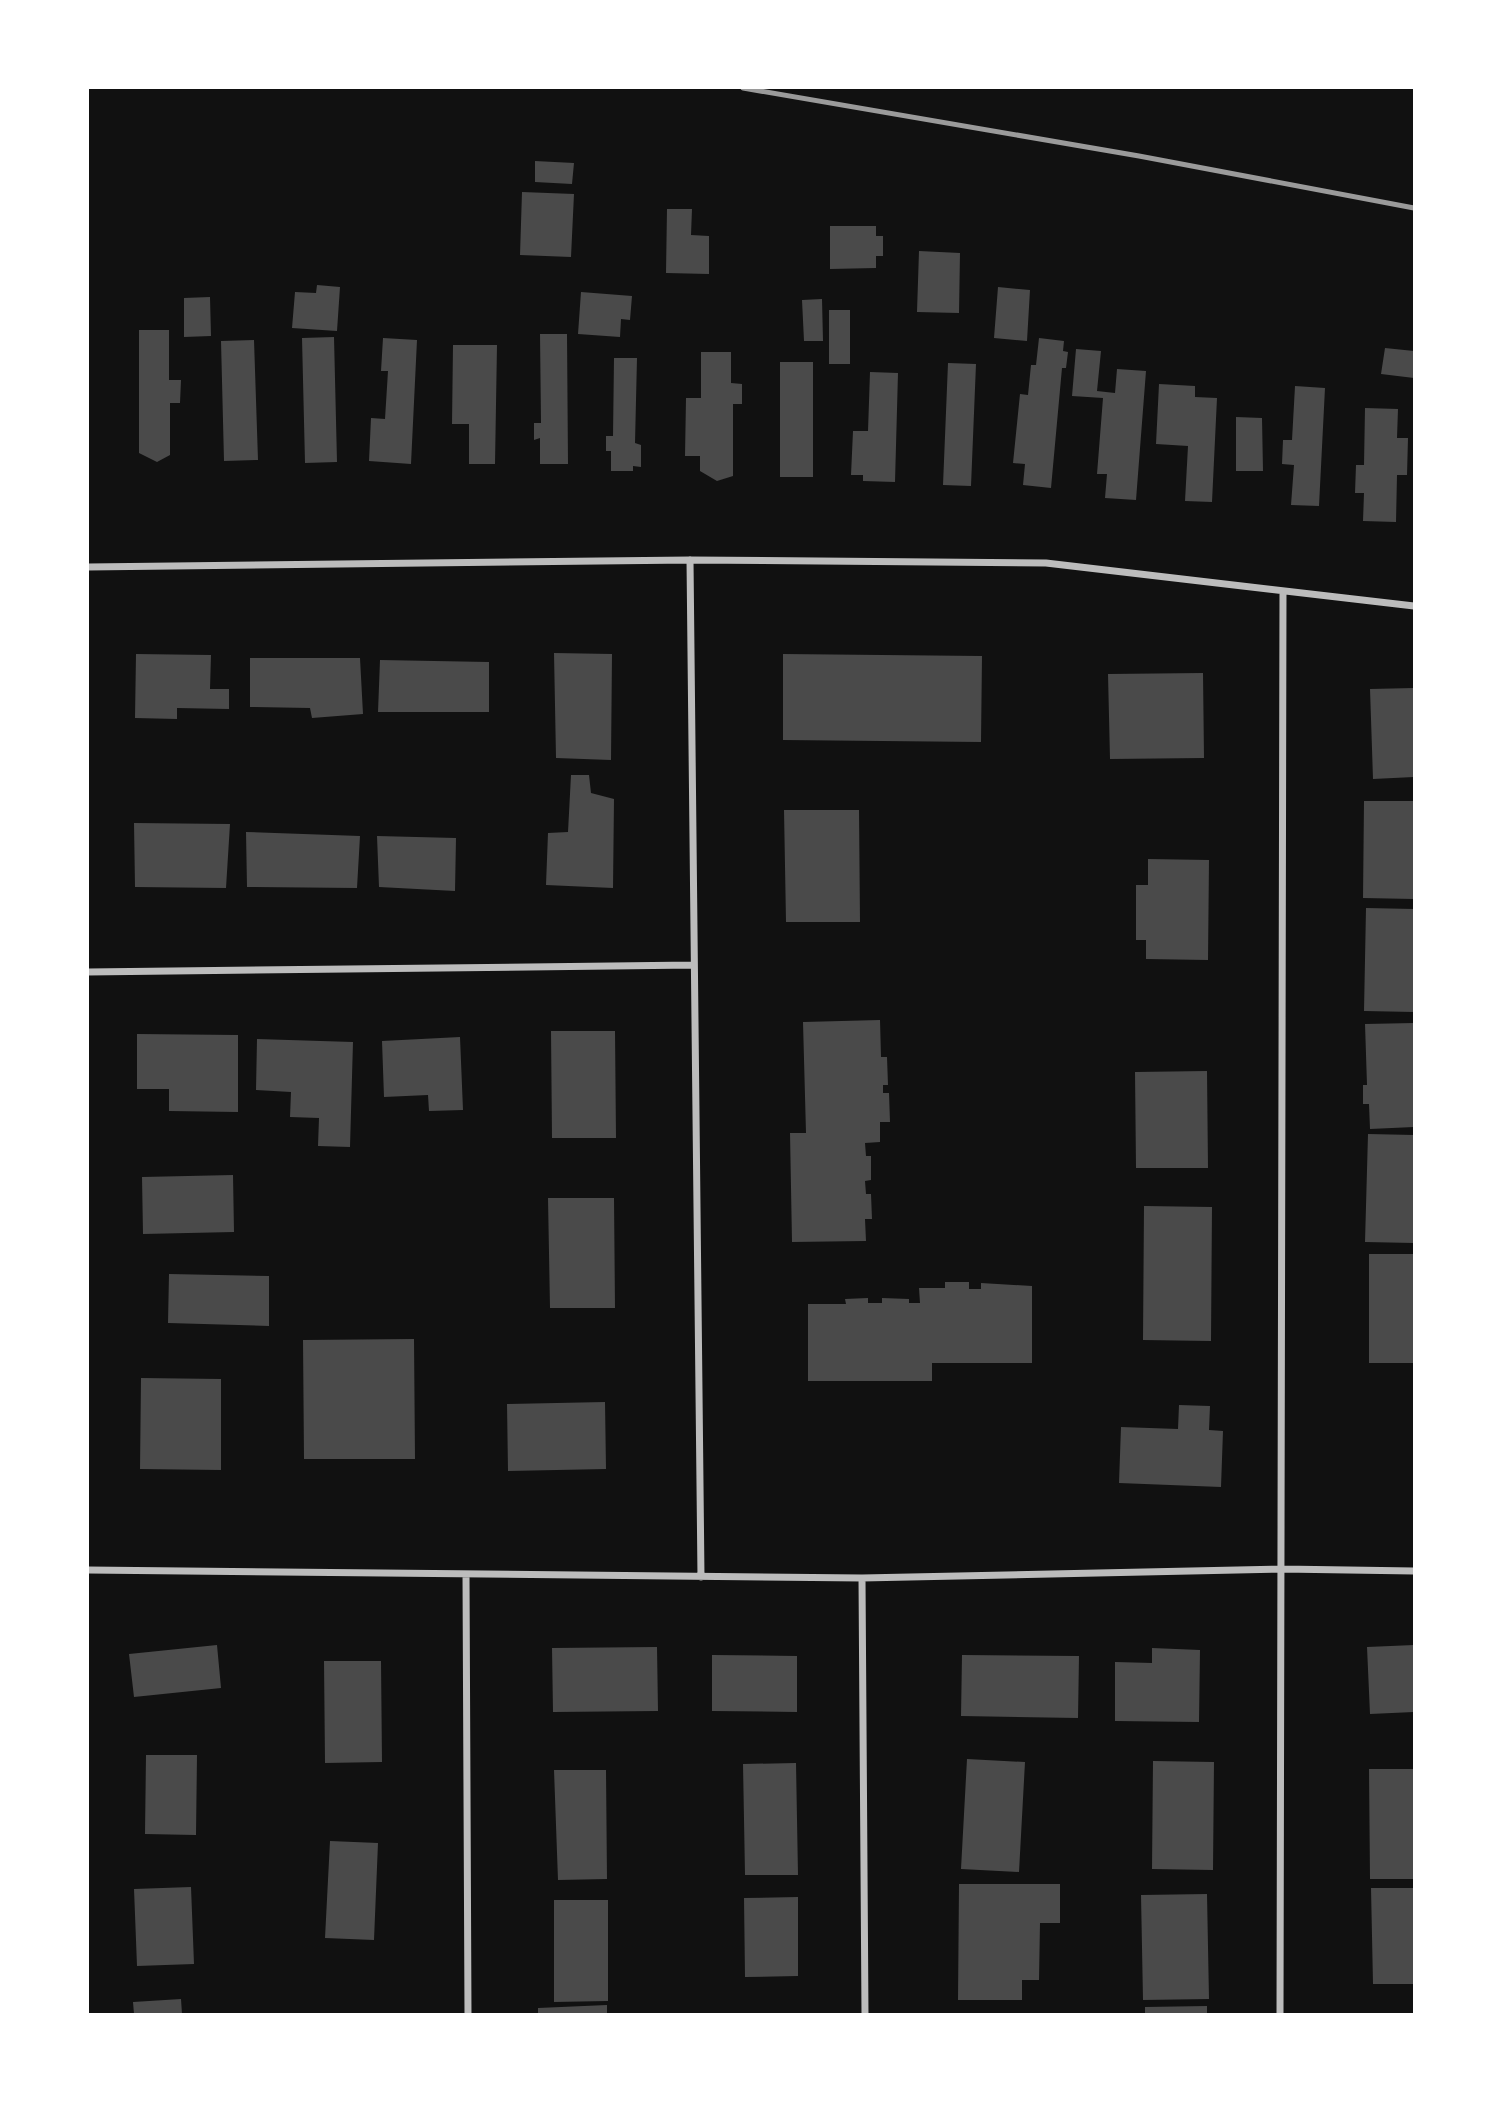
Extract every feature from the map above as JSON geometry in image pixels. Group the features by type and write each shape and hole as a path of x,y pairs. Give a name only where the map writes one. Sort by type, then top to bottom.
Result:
{"street":[{"path":"690,560 701,1577"},
{"path":"88,567 690,560 1046,563 1415,606"},
{"path":"1280,2014 1283,591"},
{"path":"88,972 694,965"},
{"path":"88,1570 862,1578 1282,1569 1415,1571"},
{"path":"466,1574 468,2014"},
{"path":"862,1578 865,2014"}],"building":[{"path":"535,161 574,163 572,184 535,182"},
{"path":"522,192 574,194 571,257 520,255"},
{"path":"667,209 692,209 691,235 709,236 709,274 666,273"},
{"path":"830,226 876,226 876,236 883,236 883,256 876,256 876,268 830,269"},
{"path":"919,251 960,253 959,313 917,312"},
{"path":"317,285 340,287 337,331 292,328 295,292 316,293"},
{"path":"998,287 1030,290 1027,341 994,338"},
{"path":"581,292 632,296 630,320 621,319 620,337 578,334"},
{"path":"210,297 211,336 184,337 184,298"},
{"path":"822,299 823,341 804,341 802,300"},
{"path":"829,310 850,310 850,364 829,364"},
{"path":"139,330 169,330 169,380 181,380 180,403 170,403 170,455 157,462 139,453"},
{"path":"540,334 567,334 568,464 540,464 540,438 534,440 534,423 541,423"},
{"path":"334,337 337,462 305,463 302,338"},
{"path":"383,338 417,340 411,464 369,461 371,418 385,419 388,371 381,371"},
{"path":"1039,338 1064,341 1063,351 1068,352 1066,368 1062,368 1051,488 1023,485 1025,464 1013,463 1020,394 1028,395 1031,365 1036,365"},
{"path":"254,340 258,460 224,461 221,341"},
{"path":"453,345 497,345 495,464 469,464 469,424 452,424"},
{"path":"1385,348 1414,351 1414,378 1381,374"},
{"path":"1076,349 1101,351 1097,391 1115,393 1117,369 1146,371 1136,500 1105,498 1107,474 1097,474 1103,398 1072,396"},
{"path":"701,352 731,352 731,383 742,384 742,404 733,404 733,476 717,481 700,471 700,456 685,456 686,398 701,398"},
{"path":"614,358 637,358 635,443 641,445 641,467 633,466 633,471 611,471 611,451 606,451 606,436 613,436"},
{"path":"780,362 813,362 813,477 780,477"},
{"path":"948,363 976,364 971,486 943,485"},
{"path":"870,372 898,373 895,482 863,481 863,475 851,475 853,431 868,431"},
{"path":"1159,384 1195,386 1195,397 1217,398 1212,502 1185,501 1188,446 1156,444"},
{"path":"1295,386 1325,388 1319,506 1291,505 1294,465 1282,464 1283,440 1292,440"},
{"path":"1365,408 1398,409 1397,438 1408,438 1407,475 1397,475 1396,522 1363,521 1364,493 1355,493 1356,465 1364,465"},
{"path":"1236,417 1262,418 1263,471 1236,471"},
{"path":"554,653 612,654 611,760 556,758"},
{"path":"136,654 211,655 210,689 229,689 229,709 177,708 177,719 135,718"},
{"path":"783,654 982,656 981,742 783,740"},
{"path":"250,658 360,658 363,714 312,718 310,708 250,707"},
{"path":"380,660 489,662 489,712 378,712"},
{"path":"1203,673 1204,758 1110,759 1108,674"},
{"path":"1414,688 1414,777 1373,779 1370,689"},
{"path":"571,775 589,775 591,793 614,799 613,888 546,885 548,833 568,832"},
{"path":"1364,801 1414,801 1414,899 1363,898"},
{"path":"784,810 859,810 860,922 786,922"},
{"path":"134,823 230,824 226,888 135,887"},
{"path":"246,832 360,836 357,888 247,887"},
{"path":"377,836 456,838 455,891 379,887"},
{"path":"1148,859 1209,860 1208,960 1146,959 1146,940 1136,940 1136,885 1148,885"},
{"path":"1366,908 1414,909 1414,1012 1364,1011"},
{"path":"880,1020 881,1057 887,1057 888,1085 883,1085 883,1093 889,1093 890,1122 880,1122 880,1142 865,1143 866,1156 871,1156 871,1180 865,1181 866,1194 871,1194 872,1219 865,1219 866,1241 792,1242 790,1133 806,1133 803,1022"},
{"path":"1414,1023 1414,1127 1370,1129 1369,1104 1363,1104 1363,1085 1367,1085 1365,1024"},
{"path":"551,1031 615,1031 616,1138 552,1138"},
{"path":"137,1034 238,1035 238,1112 169,1111 169,1089 137,1089"},
{"path":"460,1037 463,1110 429,1111 428,1095 384,1097 382,1041"},
{"path":"257,1039 353,1042 350,1147 318,1146 319,1118 290,1117 291,1092 256,1090"},
{"path":"1207,1071 1208,1168 1136,1168 1135,1072"},
{"path":"1368,1134 1414,1135 1414,1243 1365,1242"},
{"path":"233,1175 234,1232 143,1234 142,1177"},
{"path":"548,1198 614,1198 615,1308 550,1308"},
{"path":"1144,1206 1212,1207 1211,1341 1143,1340"},
{"path":"1369,1254 1414,1254 1414,1363 1369,1363"},
{"path":"169,1274 269,1276 269,1326 168,1323"},
{"path":"945,1282 969,1282 969,1289 981,1289 981,1283 1032,1286 1032,1363 932,1363 932,1381 808,1381 808,1304 846,1304 845,1299 868,1298 868,1303 882,1303 882,1298 909,1299 909,1303 920,1303 919,1288 945,1288"},
{"path":"414,1339 415,1459 304,1459 303,1340"},
{"path":"141,1378 221,1379 221,1470 140,1469"},
{"path":"605,1402 606,1469 508,1471 507,1404"},
{"path":"1179,1405 1210,1406 1209,1430 1223,1431 1221,1487 1119,1483 1121,1427 1178,1429"},
{"path":"217,1645 221,1688 134,1697 129,1654"},
{"path":"1414,1645 1414,1712 1370,1714 1367,1647"},
{"path":"657,1647 658,1711 553,1712 552,1648"},
{"path":"1152,1648 1200,1650 1199,1722 1115,1721 1115,1662 1152,1663"},
{"path":"712,1655 797,1656 797,1712 712,1711"},
{"path":"962,1655 1079,1656 1078,1718 961,1716"},
{"path":"324,1661 381,1661 382,1762 325,1763"},
{"path":"146,1755 197,1755 196,1835 145,1834"},
{"path":"967,1759 1025,1762 1019,1872 961,1869"},
{"path":"1153,1761 1214,1762 1213,1870 1152,1869"},
{"path":"796,1763 798,1875 745,1875 743,1764"},
{"path":"1369,1769 1414,1769 1414,1879 1370,1879"},
{"path":"554,1770 606,1770 607,1879 558,1880"},
{"path":"330,1841 378,1843 374,1940 325,1938"},
{"path":"959,1884 1060,1884 1060,1923 1040,1923 1039,1980 1022,1980 1022,2000 958,2000"},
{"path":"191,1887 194,1964 137,1966 134,1889"},
{"path":"1371,1888 1414,1888 1414,1984 1373,1984"},
{"path":"1207,1894 1209,1999 1143,2000 1141,1895"},
{"path":"798,1897 798,1976 745,1977 744,1898"},
{"path":"554,1900 608,1900 608,2001 554,2002"},
{"path":"181,1999 182,2014 134,2014 133,2002"},
{"path":"607,2005 607,2014 538,2014 538,2008"},
{"path":"1207,2006 1207,2014 1145,2014 1145,2007"}],"railway":[{"path":"743,88 1139,156 1414,208"}]}
